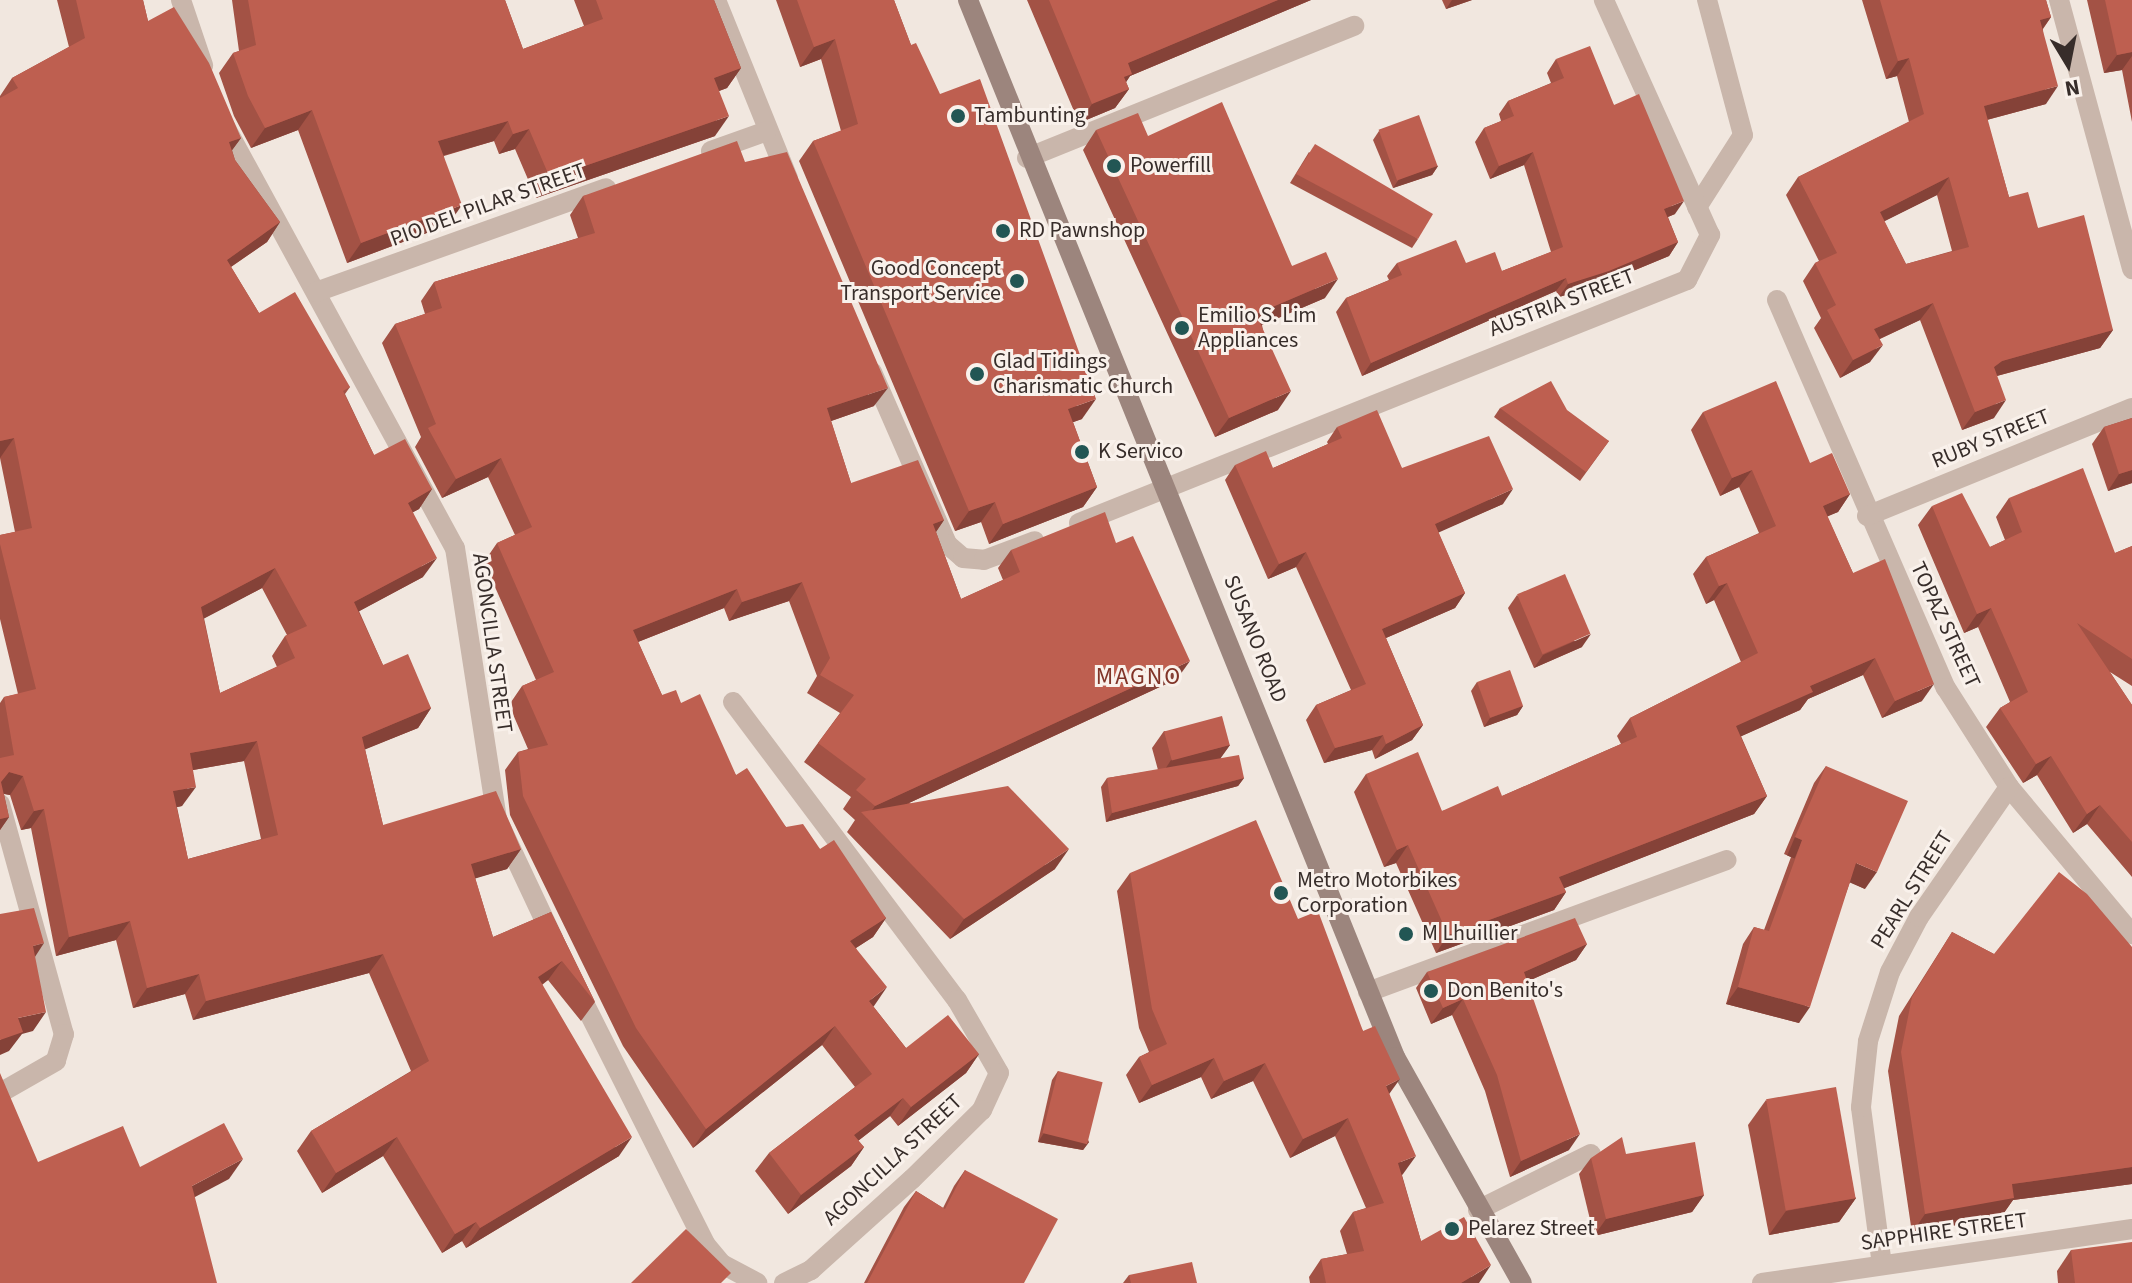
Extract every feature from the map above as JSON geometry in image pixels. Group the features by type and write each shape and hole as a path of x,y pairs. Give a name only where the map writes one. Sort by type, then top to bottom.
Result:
{"main road":[{"name":"SUSANO ROAD","path":"968,0 1027,158 1168,490 1368,992 1478,1210 1522,1283"}],"street":[{"name":"AGONCILLA STREET","path":"181,0 212,90 316,292 455,548 497,819 705,1244 722,1264 757,1283"},
{"path":"716,0 798,202"},
{"name":"AUSTRIA STREET","path":"1168,490 1687,280 1710,235 1604,0"},
{"path":"1697,207 1743,135 1707,0"},
{"path":"2059,0 2132,269"},
{"path":"1027,158 1354,26"},
{"path":"694,157 767,131"},
{"name":"PIO DEL PILAR STREET","path":"316,292 635,178"},
{"name":"TOPAZ STREET","path":"1777,300 1867,516 1946,688 2009,787 2132,934"},
{"path":"860,345 947,544 963,558 984,560 1168,490"},
{"name":"RUBY STREET","path":"1867,516 2132,408"},
{"name":"AGONCILLA STREET","path":"733,702 957,1000 999,1073 982,1110 912,1179 811,1270 784,1283"},
{"name":"PEARL STREET","path":"1882,1265 1861,1107 1868,1041 1890,972 1919,917 2009,787"},
{"path":"0,804 64,1034 56,1061 0,1093"},
{"path":"1368,992 1726,860"},
{"path":"1478,1210 1591,1154"},
{"name":"SAPPHIRE STREET","path":"1762,1283 2132,1229"}],"building":[{"path":"76,0 143,0 148,21 174,7 209,63 241,138 229,142 235,160 280,222 227,260 259,313 295,292 350,387 343,391 374,455 405,439 432,489 408,503 437,558 354,602 383,665 408,654 431,708 362,737 383,825 496,791 521,849 471,864 493,937 551,912 595,1002 562,961 538,977 632,1137 480,1228 476,1222 455,1234 397,1137 336,1173 311,1131 429,1061 383,954 206,1001 199,974 147,988 130,921 69,937 44,809 34,811 23,776 9,772 1,782 9,817 0,819 0,758 14,755 4,697 36,689 0,544 0,535 32,528 14,438 0,441 0,98 18,88 12,78 85,38","holes":["275,568 307,626 285,636 295,658 220,693 201,607","257,741 278,835 188,859 173,791 196,787 190,753"]},
{"path":"248,0 505,0 523,49 603,19 596,0 714,0 741,68 714,78 729,116 550,178 529,129 513,134 508,121 438,141 462,205 361,243 312,110 265,128 248,96 233,53 256,45"},
{"path":"797,0 894,0 911,45 916,43 940,94 980,79 1096,399 1068,409 1097,487 1003,524 995,502 969,511 813,141 858,124 835,39 814,47"},
{"path":"1049,0 1278,0 1128,63 1132,74 1124,77 1129,89 1092,104"},
{"path":"1880,0 2046,0 2051,17 2040,20 2058,86 1984,106 2009,197 2028,192 2038,228 2084,215 2113,330 2002,361 1994,367 2006,400 1975,412 1933,303 1874,329 1883,345 1853,360 1827,310 1836,305 1815,263 1837,253 1798,177 1924,114 1909,58 1898,61","holes":["1949,177 1969,247 1906,264 1880,212"]},
{"path":"2105,0 2132,0 2132,52 2117,55"},
{"path":"1590,46 1614,105 1639,94 1684,201 1664,209 1678,242 1609,271 1568,284 1566,278 1371,363 1346,298 1402,275 1397,263 1456,240 1466,263 1495,252 1502,271 1563,247 1533,152 1499,166 1484,128 1514,116 1508,101 1564,78 1556,59"},
{"path":"1222,102 1292,266 1326,252 1338,279 1256,314 1291,391 1229,418 1096,130 1138,113 1148,136"},
{"path":"1419,115 1437,166 1397,180 1379,130"},
{"path":"737,141 745,162 787,152 888,388 827,408 851,483 918,460 944,520 933,524 961,599 1020,572 1011,550 1105,512 1116,543 1133,536 1190,661 875,806 856,790 866,779 818,743 854,695 820,675 830,658 802,582 742,602 737,589 633,630 662,695 676,690 681,703 700,694 736,775 747,768 786,827 803,824 820,849 834,840 886,918 850,941 887,987 869,1001 906,1048 948,1015 979,1054 911,1107 903,1098 854,1135 864,1147 801,1195 769,1153 872,1074 835,1026 706,1129 636,1028 523,796 518,752 548,745 522,686 554,672 497,543 532,527 501,458 456,479 428,428 436,424 395,324 442,308 434,282 595,233 583,196"},
{"path":"1315,144 1433,214 1418,239 1296,174"},
{"path":"1551,381 1567,410 1609,441 1586,472 1500,408"},
{"path":"1776,381 1810,463 1832,453 1850,494 1823,506 1853,573 1885,559 1934,684 1895,701 1875,658 1810,686 1813,692 1736,726 1767,796 1559,877 1566,892 1448,935 1408,845 1397,850 1366,774 1418,752 1442,811 1498,786 1502,796 1637,737 1630,718 1758,653 1727,583 1719,586 1706,557 1776,526 1752,470 1732,478 1703,412"},
{"path":"1377,410 1402,468 1489,436 1513,489 1435,524 1465,593 1382,629 1423,725 1386,744 1383,735 1335,748 1316,705 1366,684 1306,552 1279,564 1235,465 1266,451 1273,468 1342,438 1337,427"},
{"path":"2132,418 2132,470 2119,474 2104,427"},
{"path":"2083,468 2115,553 2132,546 2132,659 2077,623 2132,705 2132,842 2100,805 2087,814 2051,756 2036,764 2000,708 2028,692 1991,608 1977,614 1932,506 1962,493 1990,547 2022,532 2009,498"},
{"path":"1565,574 1590,634 1543,654 1517,594"},
{"path":"1510,670 1523,706 1490,718 1477,682"},
{"path":"1222,716 1230,745 1172,761 1164,732"},
{"path":"1239,755 1244,778 1112,813 1107,778"},
{"path":"1826,766 1908,801 1877,872 1856,863 1810,1007 1738,987 1754,927 1769,931 1802,840 1795,837"},
{"path":"1008,786 1069,849 964,919 861,812"},
{"path":"1256,820 1298,919 1318,911 1363,1031 1375,1026 1400,1079 1386,1086 1416,1156 1398,1163 1421,1241 1464,1217 1491,1265 1461,1283 1326,1283 1321,1259 1364,1251 1353,1212 1384,1203 1348,1118 1303,1139 1265,1063 1224,1081 1214,1058 1152,1085 1139,1057 1167,1044 1152,1009 1130,873"},
{"path":"2059,872 2087,894 2132,947 2132,1167 2012,1184 2014,1198 1925,1214 1901,1052 1912,997 1952,932 1994,954"},
{"path":"34,908 44,943 33,946 46,1012 18,1018 23,1032 0,1040 0,914"},
{"path":"1575,918 1587,944 1524,972 1580,1134 1521,1161 1497,1075 1463,999 1443,1008 1427,972"},
{"path":"1058,1071 1103,1082 1087,1144 1043,1133"},
{"path":"0,1073 38,1162 123,1126 140,1167 224,1123 243,1159 192,1186 217,1283 0,1283"},
{"path":"1836,1087 1856,1198 1786,1211 1766,1099"},
{"path":"1622,1137 1626,1154 1695,1142 1704,1195 1606,1219 1591,1158"},
{"path":"965,1170 1058,1219 1024,1283 867,1283 916,1191 945,1209"},
{"path":"686,1229 731,1273 721,1283 631,1283"},
{"path":"2132,1242 2132,1283 2075,1283 2071,1250"},
{"path":"1192,1262 1197,1283 1131,1283 1129,1275"}],"place":[{"name":"Tambunting","path":"958,116"},
{"name":"Powerfill","path":"1114,166"},
{"name":"RD Pawnshop","path":"1003,231"},
{"name":"Good Concept Transport Service","path":"1017,281"},
{"name":"Emilio S. Lim Appliances","path":"1182,328"},
{"name":"Glad Tidings Charismatic Church","path":"977,374"},
{"name":"K Servico","path":"1082,452"},
{"name":"Metro Motorbikes Corporation","path":"1281,893"},
{"name":"M Lhuillier","path":"1406,934"},
{"name":"Don Benito's","path":"1431,991"},
{"name":"Pelarez Street","path":"1452,1229"}],"district":[{"name":"MAGNO","path":"1139,677"}]}
